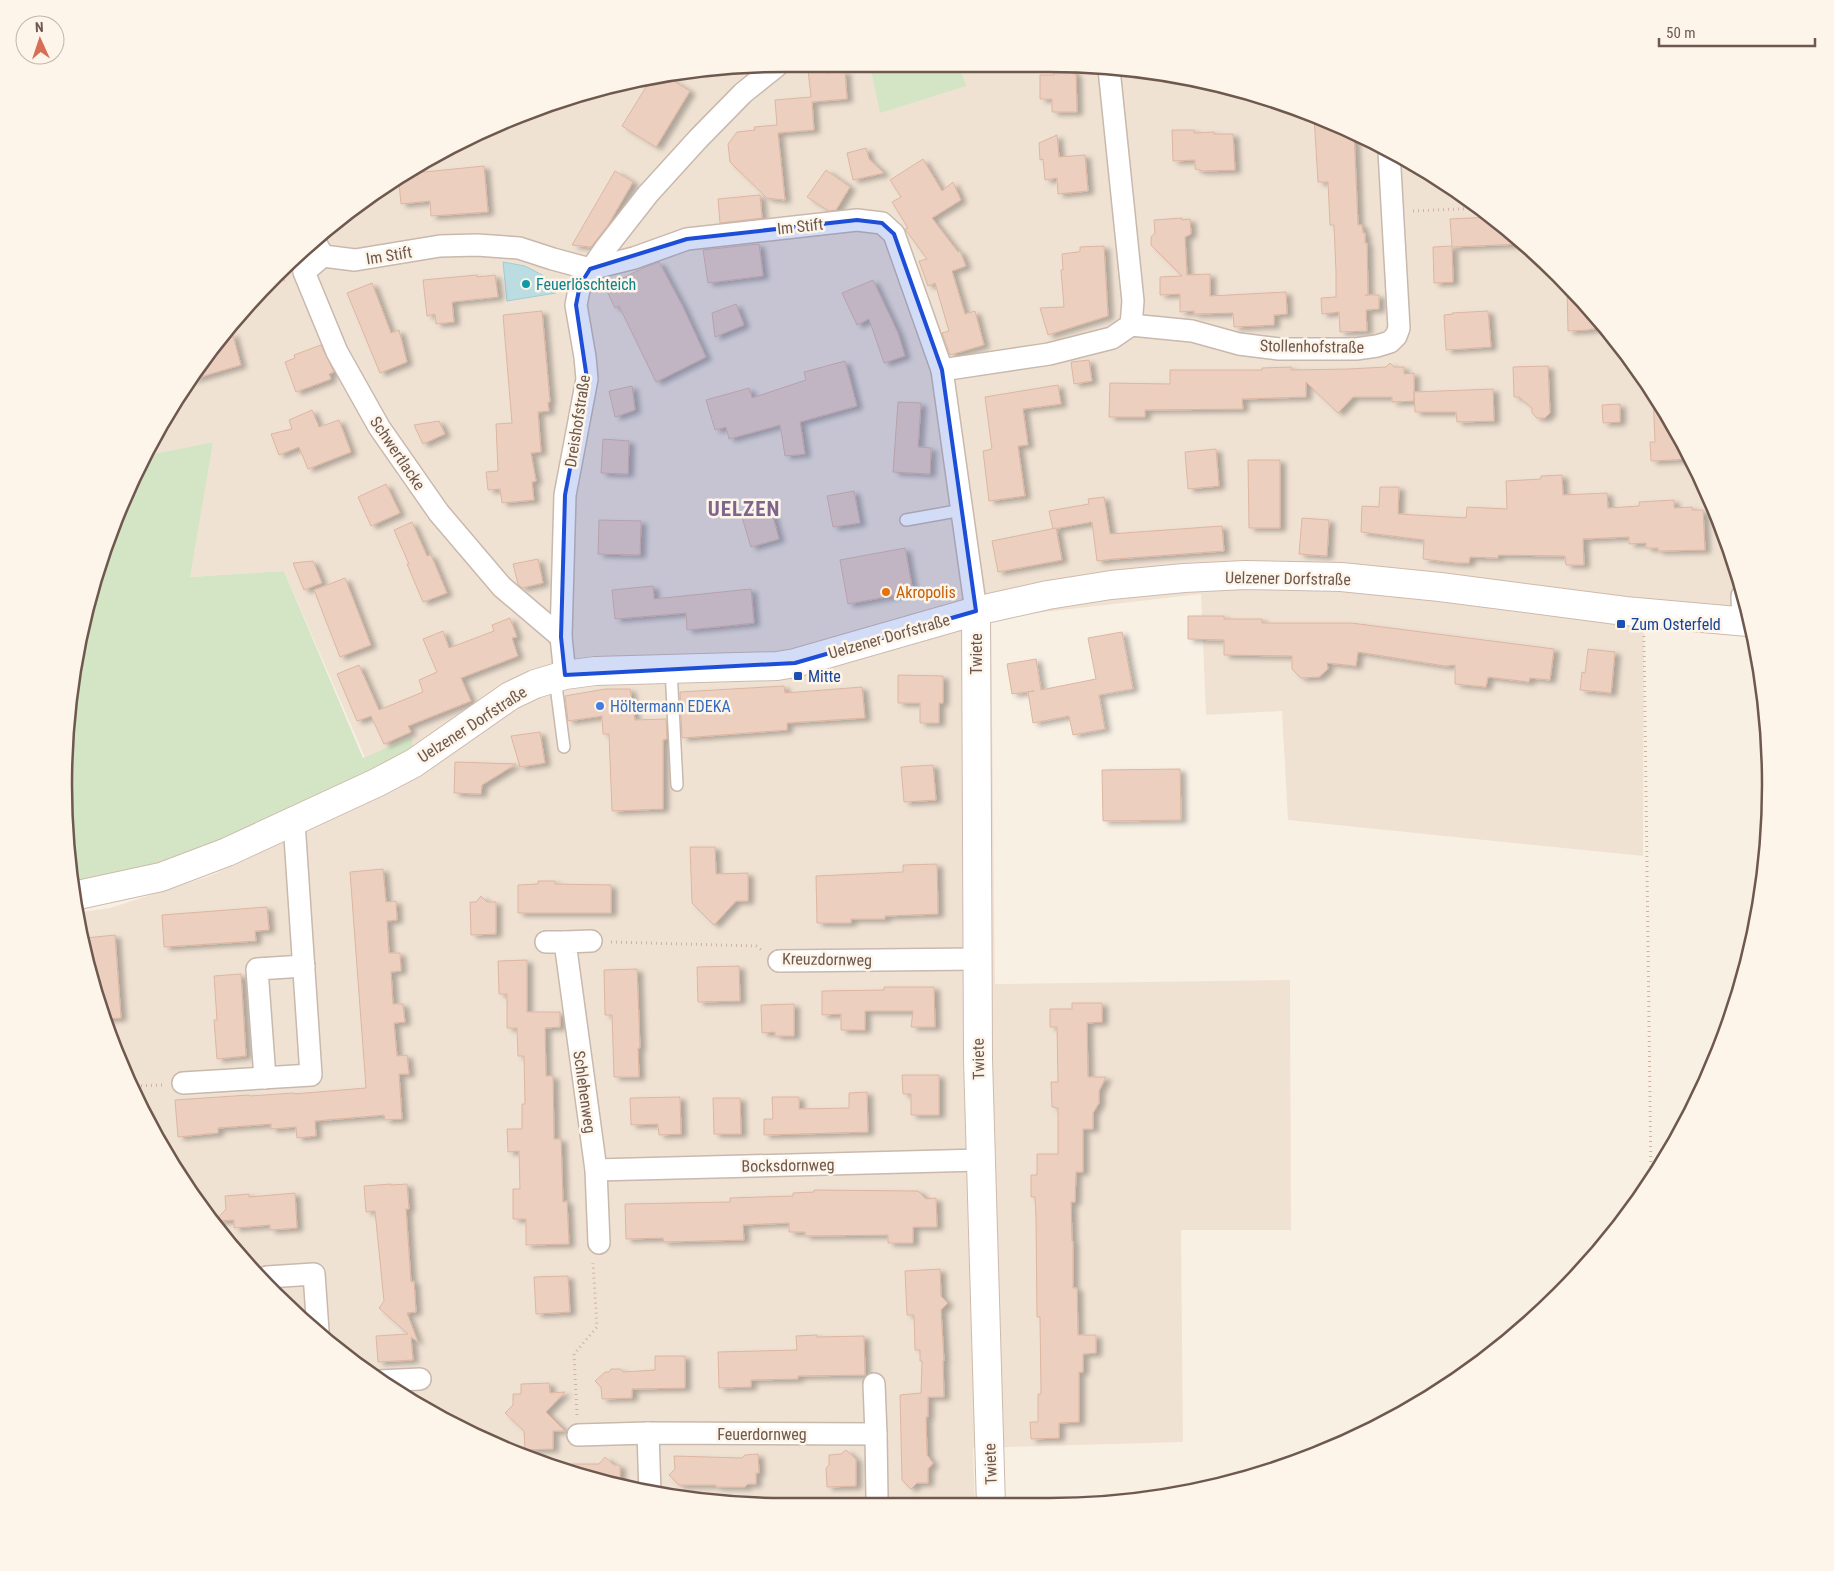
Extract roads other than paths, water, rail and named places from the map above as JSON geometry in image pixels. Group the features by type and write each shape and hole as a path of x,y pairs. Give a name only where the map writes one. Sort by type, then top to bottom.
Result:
{"street":[{"name":"Dreishofstraße","path":"560,676 565,495 586,379 585,357 576,305 580,285 590,269 648,194 743,93 768,73"},
{"path":"942,370 1049,354 1112,338 1131,325 1133,301 1110,76"},
{"name":"Stollenhofstraße","path":"1131,325 1192,331 1239,344 1279,349 1356,349 1390,342 1396,336 1399,328 1390,160"},
{"name":"Im Stift","path":"318,248 355,260 440,246 477,245 519,248 590,269 634,258 687,239 857,220 882,223 894,234 942,370 976,611"},
{"name":"Schwertlacke","path":"318,248 304,272 338,352 379,427 438,513 502,587 561,636"},
{"name":"Uelzener Dorfstraße","path":"81,894 161,876 227,852 294,822 414,763 510,696 535,684 560,676 595,671 777,666 795,663 976,611 1048,595 1111,585 1184,578 1245,575 1341,577 1440,587 1644,613 1740,613"},
{"name":"Twiete","path":"976,611 977,959 980,1160 991,1498"},
{"path":"183,1084 311,1075 294,822"},
{"name":"Schlehenweg","path":"591,941 556,942 596,1170 598,1243"},
{"name":"Kreuzdornweg","path":"778,961 977,959"},
{"path":"265,1078 257,969 304,966"},
{"name":"Bocksdornweg","path":"596,1170 980,1160"},
{"path":"271,1279 314,1274 318,1324"},
{"path":"393,1380 420,1379"},
{"path":"874,1384 877,1498"},
{"path":"648,1433 650,1486"},
{"name":"Feuerdornweg","path":"578,1435 648,1433 876,1434"}],"lane":[{"path":"906,520 962,510"},
{"path":"671,669 677,785"},
{"path":"560,676 564,747"}],"water":[{"path":"503,262 525,266 544,276 556,293 507,301"}],"place":[{"name":"Feuerlöschteich","path":"526,284"},
{"name":"Akropolis","path":"886,592"},
{"name":"Zum Osterfeld","path":"1621,624"},
{"name":"Mitte","path":"798,676"},
{"name":"Höltermann EDEKA","path":"600,706"}],"district":[{"name":"UELZEN","path":"744,509"}]}
